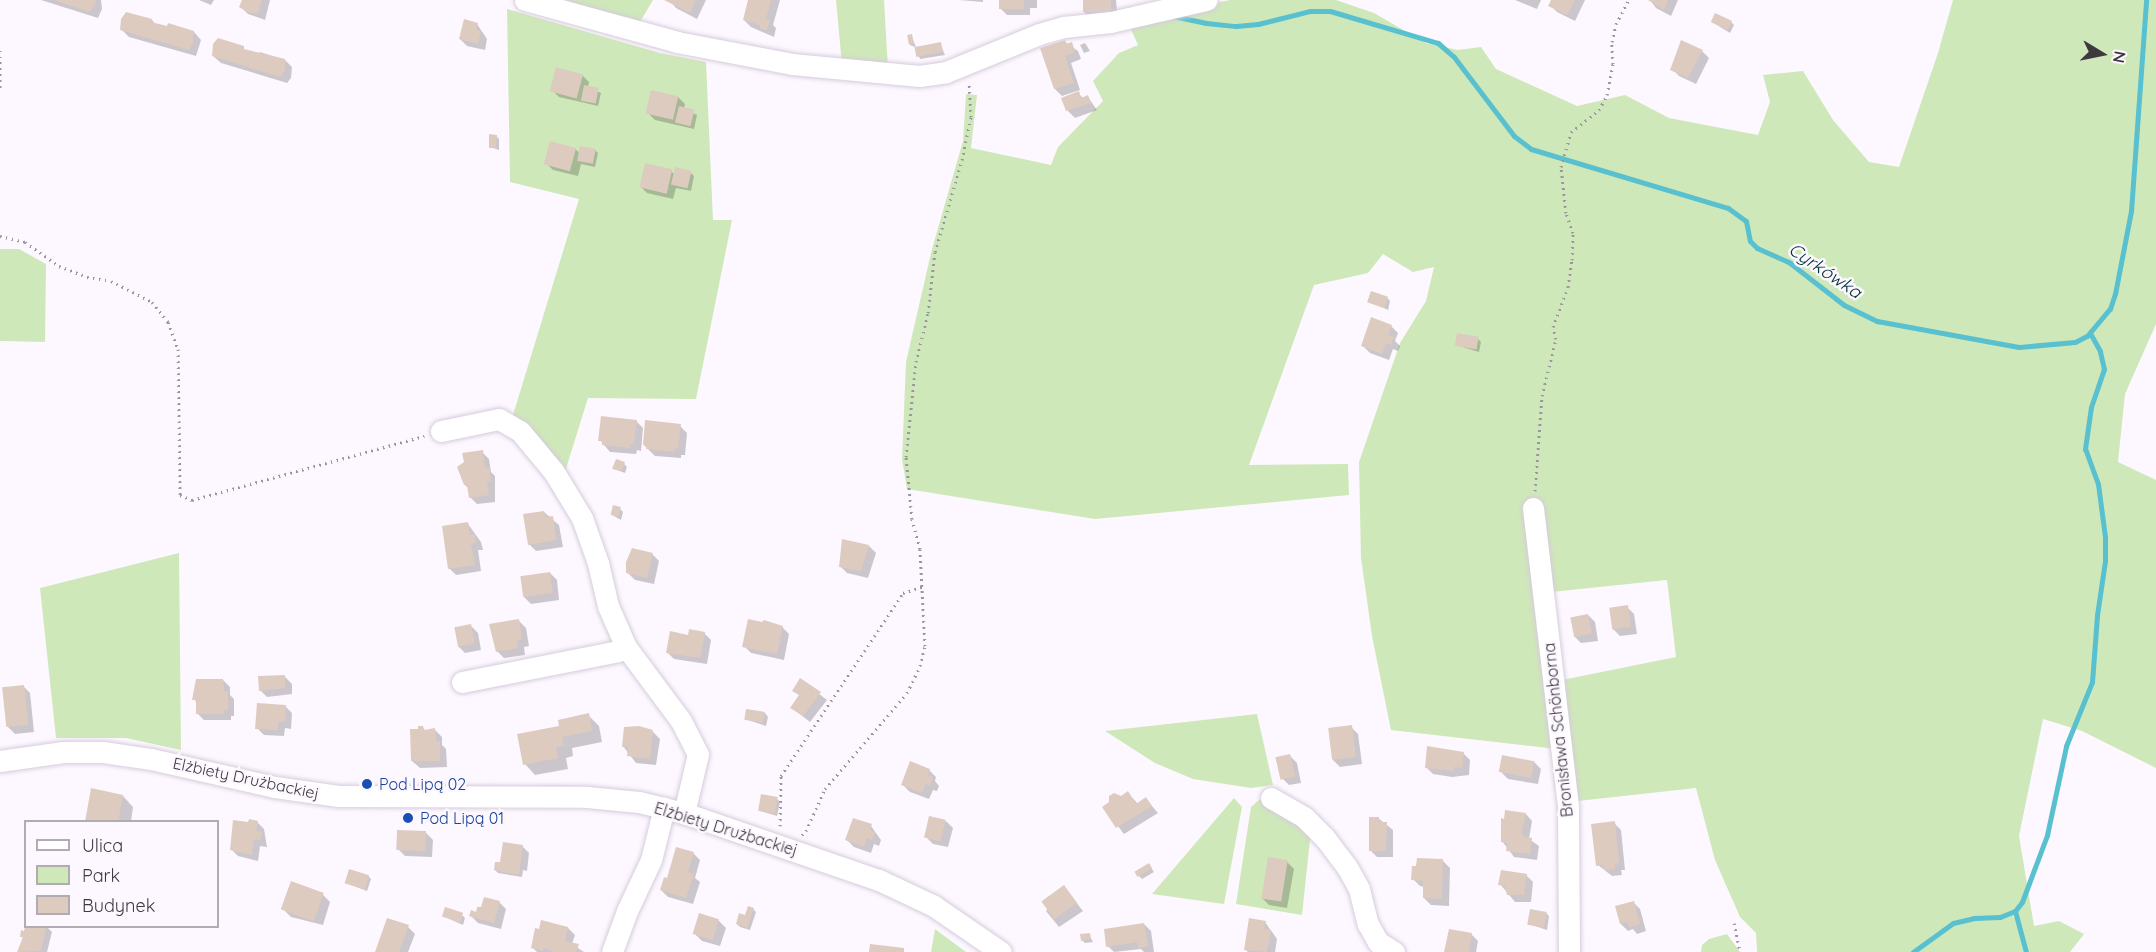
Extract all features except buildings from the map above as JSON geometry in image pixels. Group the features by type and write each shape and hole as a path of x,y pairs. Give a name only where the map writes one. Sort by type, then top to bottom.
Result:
{"street":[{"path":"525,0 673,41 792,64 919,76 946,72 1055,30 1111,22 1206,0"},
{"path":"441,431 499,419 520,431 554,472 582,518 598,563 608,606 626,647 675,711 698,754 627,911 612,952"},
{"name":"Bronisława Schönborna","path":"1533,508 1568,808 1569,952"},
{"path":"462,682 618,651 626,647"},
{"name":"Elżbiety Drużbackiej","path":"0,762 63,752 103,752 162,761 275,786 338,796 587,797 674,810 782,845 909,893 962,923 1001,952"},
{"path":"1271,798 1304,817 1325,838 1347,867 1359,889 1368,924 1378,942 1394,952"}],"path":[{"path":"1533,508 1542,396 1556,339 1553,327 1568,287 1572,260 1574,233 1566,213 1561,167 1571,132 1599,110 1607,95 1614,64 1612,42 1616,24 1629,0"},
{"path":"0,50 0,90"},
{"path":"782,845 806,831 825,789 907,693 920,666 925,646 920,549 912,519 906,457 916,362 928,314 935,252 962,160 971,117 968,63"},
{"path":"0,236 25,242 59,266 87,277 111,281 152,302 168,322 178,349 180,495 192,500 441,431"},
{"path":"782,845 781,776 903,593 922,587"},
{"path":"1734,923 1740,952"}],"green space":[{"path":"567,0 653,0 637,27 564,5"},
{"path":"836,0 884,0 888,69 842,65"},
{"path":"1230,0 1336,0 1374,13 1426,43 1458,50 1481,47 1496,69 1577,106 1625,95 1669,118 1758,135 1770,102 1763,75 1803,71 1833,120 1869,162 1899,167 1938,53 1953,0 2156,0 2156,324 2125,394 2118,462 2156,480 2156,768 2082,731 2043,719 2019,836 2034,926 2059,921 2084,934 2070,952 1757,952 1756,933 1740,917 1715,860 1696,788 1578,801 1562,680 1676,657 1667,580 1551,592 1556,749 1391,730 1372,636 1361,558 1359,462 1400,343 1426,301 1434,267 1413,272 1383,254 1368,273 1314,285 1249,465 1348,464 1349,495 1095,519 907,489 902,459 906,362 932,249 963,141 966,94 977,95 971,148 1051,165 1058,147 1103,101 1093,81 1119,53 1138,45 1129,25 1180,10"},
{"path":"507,9 660,53 706,62 713,220 732,220 696,399 588,398 565,472 528,426 513,415 579,199 510,182"},
{"path":"0,249 19,249 46,264 45,342 0,341"},
{"path":"179,553 181,750 126,738 56,738 40,588"},
{"path":"1257,714 1273,785 1251,788 1193,779 1155,763 1105,731"},
{"path":"1234,798 1242,807 1224,904 1152,894"},
{"path":"1259,800 1272,802 1311,830 1302,915 1236,904 1251,807"},
{"path":"935,929 966,952 931,952"},
{"path":"1727,934 1740,952 1701,952 1702,945 1709,939"}],"waterway":[{"name":"Cyrkówka","path":"1173,16 1236,26 1258,24 1310,11 1330,11 1438,43 1454,57 1514,136 1531,149 1728,208 1746,221 1750,241 1757,248 1790,263 1844,305 1877,321 2019,347 2075,342 2087,336 2110,309 2131,211 2146,0"},
{"path":"1913,952 1953,923 1974,918 2000,917 2015,911 2022,902 2047,835 2066,746 2092,682 2097,615 2105,561 2105,537 2098,484 2085,449 2091,407 2104,369 2100,351 2090,333"},
{"path":"2015,911 2026,952"}],"place":[{"name":"Pod Lipą 02","path":"367,784"},
{"name":"Pod Lipą 01","path":"408,818"}]}
